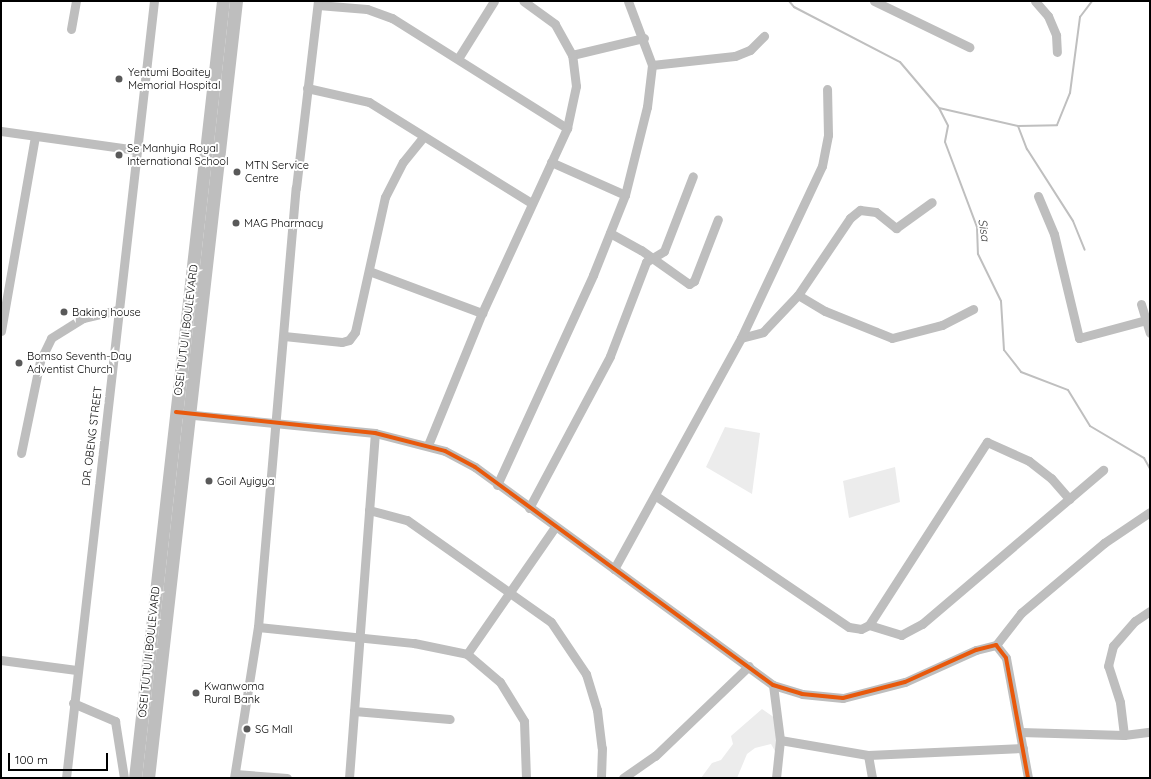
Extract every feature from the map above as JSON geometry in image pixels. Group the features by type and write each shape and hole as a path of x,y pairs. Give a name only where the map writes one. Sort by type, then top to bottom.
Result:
{"highway":[{"name":"OSEI TUTU II BOULEVARD","path":"148,778 182,413 223,1"},
{"name":"OSEI TUTU II BOULEVARD","path":"135,778 236,1"}],"street":[{"path":"71,28 76,1"},
{"name":"DR. OBENG STREET","path":"66,778 76,670 154,1"},
{"path":"459,57 494,1"},
{"path":"428,445 482,313 531,203 567,128 576,86 572,55 555,24 523,1"},
{"path":"497,485 610,233 625,196 647,107 652,65 644,38 628,1"},
{"path":"874,1 970,47"},
{"path":"1035,1 1048,16 1056,35 1057,52"},
{"path":"287,778 234,776 258,627 306,88 318,3 367,9 392,18 459,57 567,128"},
{"path":"652,65 735,56 750,50 764,36"},
{"path":"572,55 644,38"},
{"path":"306,88 369,102 531,203"},
{"path":"614,569 656,496 741,338 822,166 828,135 827,89"},
{"path":"1,131 137,150"},
{"path":"1,331 35,136"},
{"path":"284,336 322,342 349,340 355,332 385,197 403,162 423,137"},
{"path":"551,162 625,196"},
{"path":"529,508 610,356 636,284 651,257 664,252 693,176"},
{"path":"1038,196 1054,234 1079,338 1146,320"},
{"path":"741,338 763,332 798,295 850,218 860,210 876,212 896,228 932,202"},
{"path":"610,233 651,257 685,283 692,284 718,219"},
{"path":"369,271 482,313"},
{"path":"798,295 825,311 892,338 942,325 974,309"},
{"path":"1141,304 1150,333"},
{"path":"21,453 40,361 51,338 83,318 119,310"},
{"path":"182,413 276,421 375,433 428,445 475,467 497,485 749,666 773,685 825,698 843,698 904,682 976,650 996,646 1021,613 1104,543 1150,512"},
{"path":"349,778 358,636 375,433"},
{"path":"656,496 849,627 861,629 869,625 987,442 1029,461 1051,478 1069,499"},
{"path":"869,625 892,634 911,632 1103,470"},
{"path":"369,510 407,520 551,622 586,674 598,718 601,778"},
{"path":"467,654 555,527"},
{"path":"1124,735 1120,702 1108,666 1113,646 1135,621 1150,611"},
{"path":"258,627 358,636 439,646 467,654 500,682 524,721 526,778"},
{"path":"996,646 1006,658 1028,778"},
{"path":"1,660 76,670"},
{"path":"623,778 655,756 749,666"},
{"path":"773,685 780,740 776,778"},
{"path":"73,704 116,721 124,778"},
{"path":"354,711 450,719"},
{"path":"1020,732 1124,735 1150,732"},
{"path":"780,740 868,756 1023,748"},
{"path":"868,756 872,778"}],"shaded area":[{"path":"725,427 760,433 752,494 706,467"},
{"path":"895,467 900,502 849,518 843,481"},
{"path":"762,709 775,718 779,734 776,753 771,744 755,748 747,754 737,778 701,778 712,763 721,760 733,744 731,736"}],"waterway":[{"name":"Sisa","path":"789,1 794,7 900,62 939,108 948,126 945,142 977,227 978,254 1001,301 1004,350 1021,372 1068,390 1090,426 1144,458 1150,469"},
{"path":"939,108 1018,126 1057,125 1070,93 1080,17 1092,1"},
{"path":"1018,126 1027,149 1073,221 1085,250"}],"cycle path":[{"path":"176,412 375,433 445,451 475,467 773,685 802,694 843,698 905,682 976,650 996,645 1006,658 1028,778"}],"place":[{"name":"Yentumi Boaitey Memorial Hospital","path":"119,79"},
{"name":"Se Manhyia Royal International School","path":"119,155"},
{"name":"MTN Service Centre","path":"237,172"},
{"name":"MAG Pharmacy","path":"236,223"},
{"name":"Baking house","path":"64,312"},
{"name":"Bomso Seventh-Day Adventist Church","path":"19,363"},
{"name":"Goil Ayigya","path":"209,481"},
{"name":"Kwanwoma Rural Bank","path":"196,693"},
{"name":"SG Mall","path":"247,729"}]}
